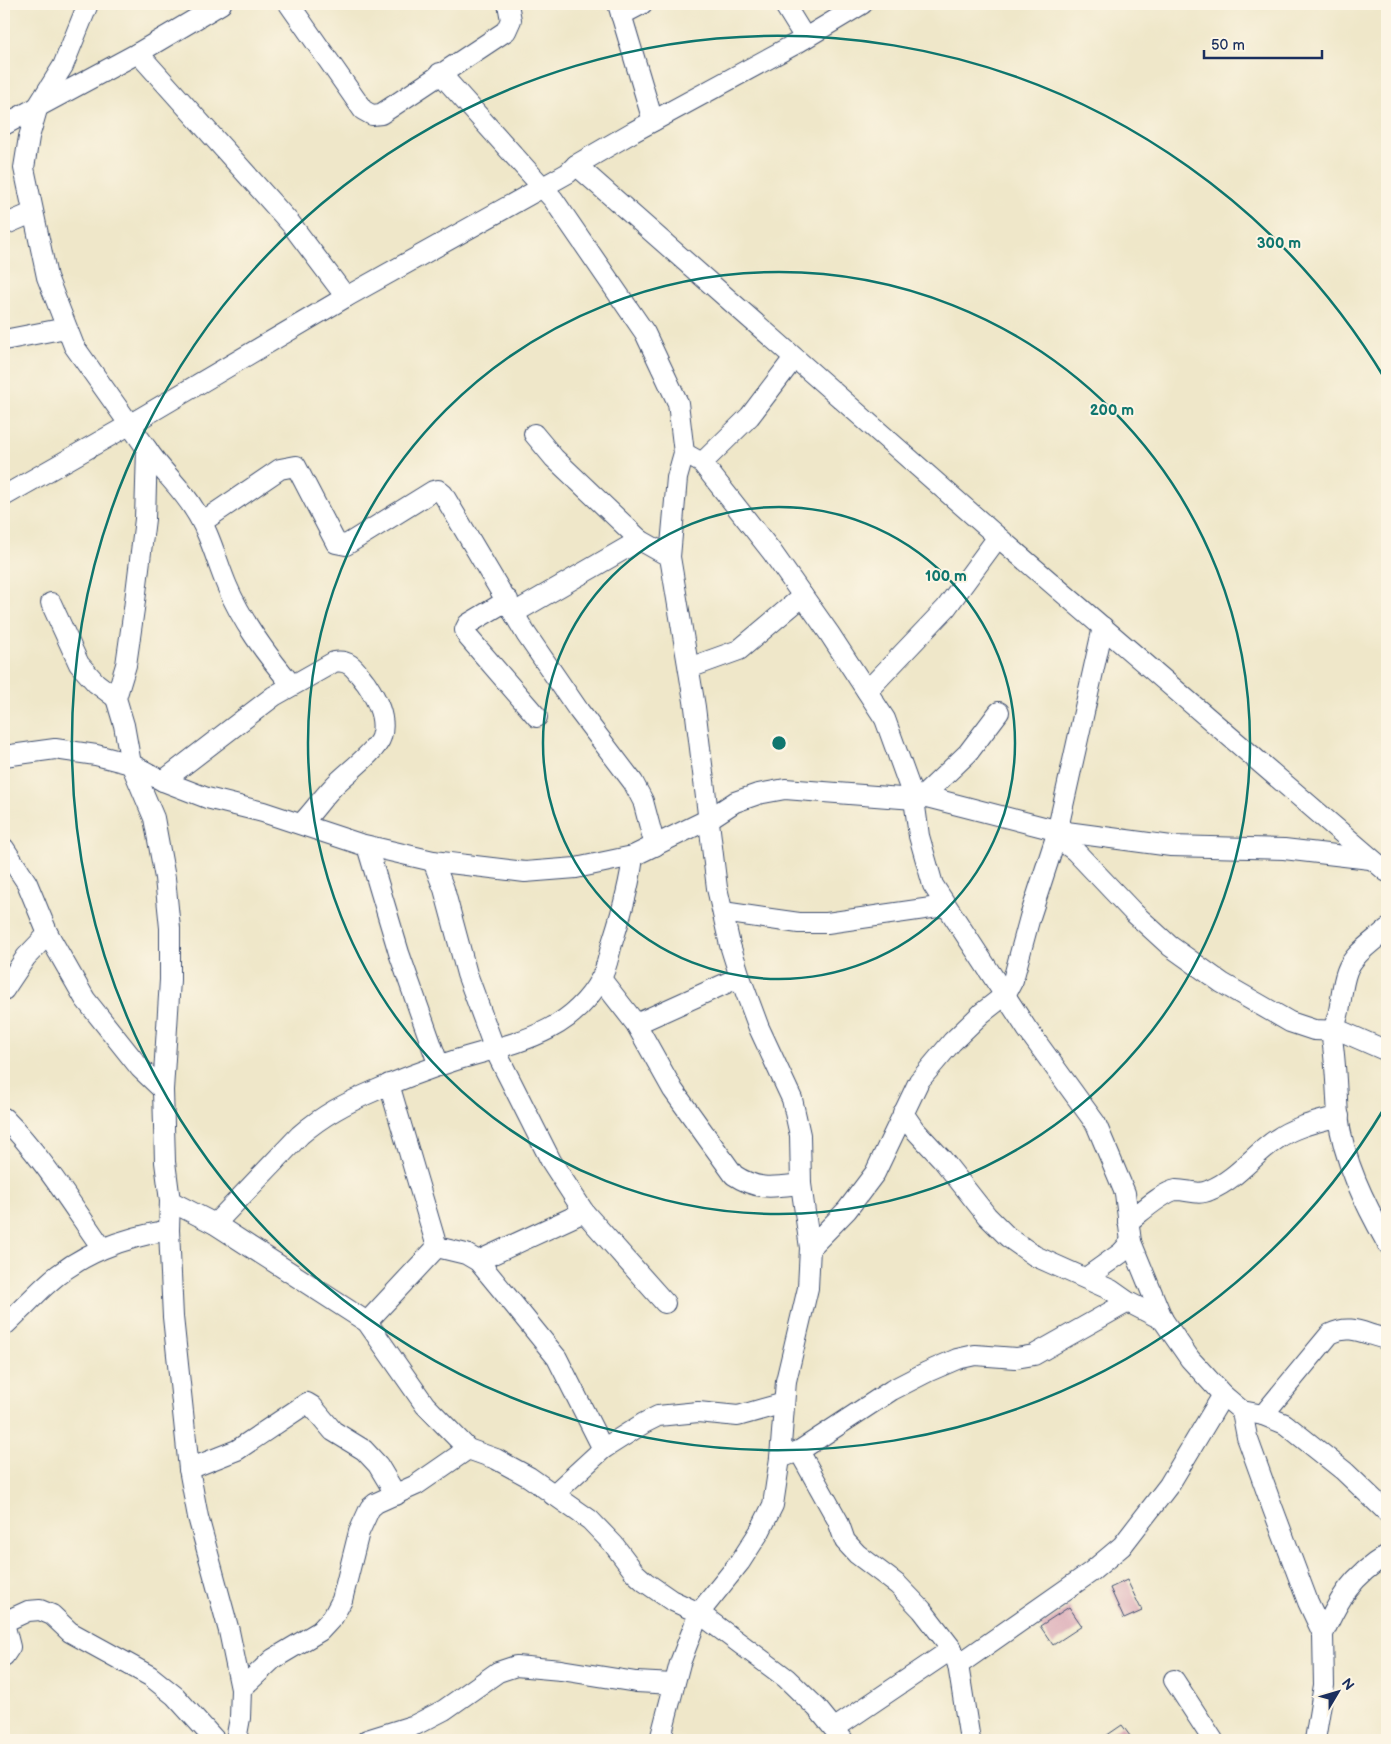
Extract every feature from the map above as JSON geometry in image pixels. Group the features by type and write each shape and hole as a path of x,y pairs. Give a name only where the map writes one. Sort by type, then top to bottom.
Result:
{"street":[{"path":"88,4 63,66 38,106 29,136 24,168 47,277 74,346 129,426 194,508 216,551 226,585 238,609 252,634 291,684"},
{"path":"4,125 138,53 221,4"},
{"path":"289,4 362,110 372,115 381,114 440,73 506,31 511,20 508,4"},
{"path":"642,4 620,9 653,121"},
{"path":"784,4 805,38"},
{"path":"4,496 129,426 346,297 541,188 576,165 653,121 685,106 862,4"},
{"path":"138,53 291,224 346,297"},
{"path":"440,73 541,188 553,199 645,333 678,403 684,453 677,478 670,557 688,668 722,912 740,977 759,1028 792,1099 800,1135 801,1184 810,1248 808,1288 786,1381 780,1458 772,1505 760,1531 740,1562 699,1613 674,1684 660,1740"},
{"path":"576,165 998,537 1387,872"},
{"path":"4,225 32,213"},
{"path":"4,340 66,328"},
{"path":"702,463 750,416 794,358"},
{"path":"534,434 554,458 640,540 670,557"},
{"path":"147,449 145,519 134,608 126,665 116,698 124,725 131,764 154,818 165,878 170,928 170,980 163,1090 165,1162 170,1201 169,1230 173,1316 188,1469 198,1517 229,1631 241,1689 240,1718 236,1740"},
{"path":"684,453 702,463 772,552 867,690 884,720 919,798 919,836 933,885 1027,1029 1096,1124 1125,1193 1131,1242 1163,1320 1190,1359 1222,1395 1242,1411 1263,1414 1285,1424 1344,1471 1387,1512"},
{"path":"202,522 280,469 296,466 336,543 341,546 346,545 433,491 438,490 443,494 511,606 579,711 633,782 643,800 655,846"},
{"path":"867,690 946,608 998,537"},
{"path":"537,717 468,637 465,630 468,624 511,606 640,540"},
{"path":"688,668 739,650 803,596"},
{"path":"51,603 79,664 96,683 116,698"},
{"path":"810,1248 863,1191 875,1173 919,1081 952,1042 982,1013 1005,995 1013,980 1030,917 1058,834 1103,627"},
{"path":"164,781 232,726 291,684 334,662 343,660 352,665 373,694 380,709 382,724 380,739 332,788 301,824"},
{"path":"919,798 968,753 999,712"},
{"path":"4,756 56,749 96,755 131,764 164,781 207,798 301,824 366,846 433,861 525,872 548,872 633,856 709,819 735,802 758,794 785,789 919,798 1058,834 1171,846 1284,849 1370,859"},
{"path":"1058,834 1170,946 1222,983 1290,1022 1314,1030 1347,1033 1387,1051"},
{"path":"366,846 399,953 439,1066"},
{"path":"4,848 27,883 48,934 85,999 140,1068 163,1090"},
{"path":"215,1224 314,1123 341,1105 389,1084 439,1066 521,1042 556,1027 578,1009 601,979 630,887 633,856"},
{"path":"433,861 444,889 467,974 495,1050 551,1161 584,1212 665,1303"},
{"path":"722,912 799,923 827,923 945,906"},
{"path":"1387,929 1358,954 1347,970 1339,1013 1331,1032 1337,1068 1338,1116 1346,1151 1359,1188 1387,1243"},
{"path":"4,990 26,957 48,934"},
{"path":"636,1024 740,977"},
{"path":"601,979 636,1024 673,1090 734,1175 744,1182 762,1188 801,1184"},
{"path":"389,1084 437,1247"},
{"path":"903,1113 914,1129 942,1159 987,1216 1008,1237 1035,1256 1111,1290 1128,1302 1163,1320"},
{"path":"1128,1222 1163,1196 1176,1190 1196,1194 1210,1191 1235,1175 1277,1139 1295,1129 1338,1116"},
{"path":"4,1118 34,1152 102,1248"},
{"path":"170,1201 215,1224 366,1322 425,1405 468,1449 496,1459 529,1477 595,1524 645,1582 671,1600 699,1613 786,1678 839,1734 955,1657 1091,1572 1122,1546 1169,1485 1222,1395"},
{"path":"478,1261 584,1212"},
{"path":"4,1326 52,1280 102,1248 133,1236 169,1230"},
{"path":"1086,1278 1121,1253 1131,1242"},
{"path":"437,1247 466,1254 478,1261 557,1358 603,1450"},
{"path":"366,1322 437,1247"},
{"path":"780,1458 799,1451 892,1390 927,1372 957,1359 975,1355 1016,1358 1034,1355 1128,1302"},
{"path":"1263,1414 1330,1334 1342,1328 1352,1328 1387,1339"},
{"path":"188,1469 236,1450 307,1403 312,1406 332,1432 364,1450 378,1465 396,1495"},
{"path":"553,1495 603,1450 658,1416 698,1412 738,1416 784,1403"},
{"path":"1242,1411 1247,1437 1273,1509 1308,1602 1323,1634 1324,1685 1315,1740"},
{"path":"241,1689 273,1659 320,1631 332,1618 342,1600 364,1519 376,1503 416,1485 468,1449"},
{"path":"799,1451 838,1521 845,1541 857,1554 898,1585 922,1610 955,1657 970,1740"},
{"path":"1323,1634 1337,1604 1352,1582 1387,1555"},
{"path":"4,1656 10,1647 4,1623 28,1610 40,1610 52,1615 70,1632 150,1676 175,1696 216,1740"},
{"path":"367,1740 422,1721 444,1710 498,1672 516,1666 561,1670 636,1682 674,1684"},
{"path":"1174,1680 1213,1740"}],"building":[{"path":"1127,1580 1142,1611 1124,1619 1110,1588"},
{"path":"1069,1607 1082,1626 1053,1645 1040,1626"},
{"path":"1122,1725 1133,1740 1100,1740"}]}
